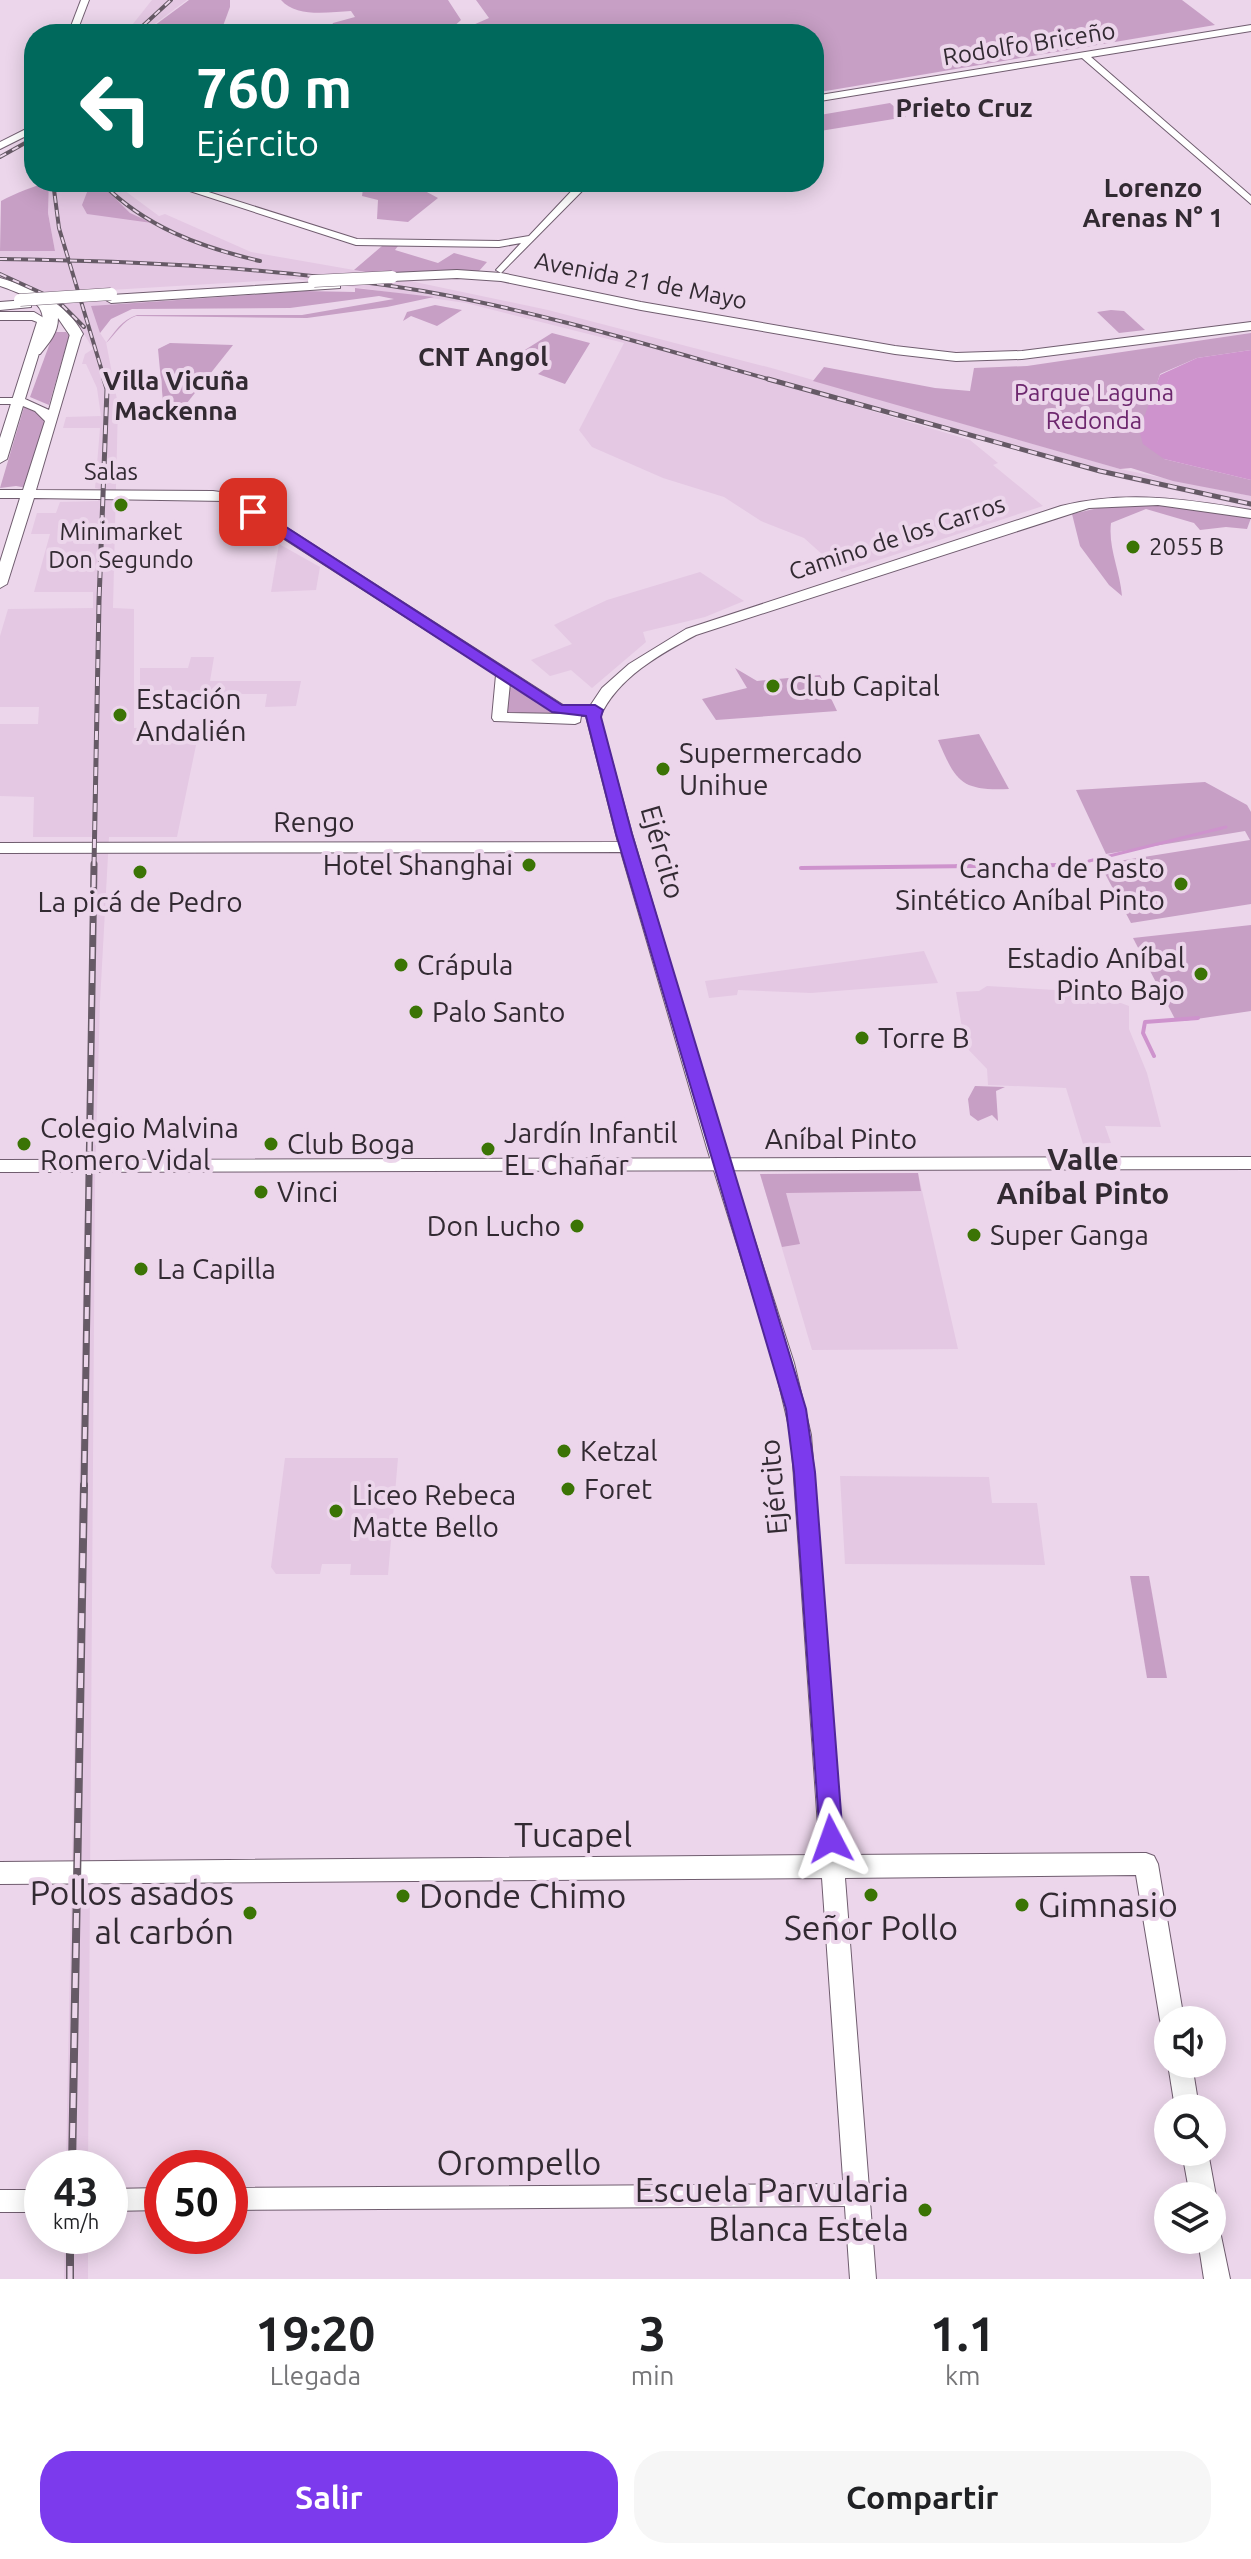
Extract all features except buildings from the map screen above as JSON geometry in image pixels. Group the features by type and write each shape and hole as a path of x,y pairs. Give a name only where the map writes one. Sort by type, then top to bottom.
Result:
{"main road":[{"name":"Avenida 21 de Mayo","path":"0,304 314,281 504,274 641,306 823,330 850,341 933,355 994,357 1251,326"},
{"name":"Avenida 21 de Mayo","path":"111,296 409,281 491,282 655,314 925,359 998,362 1251,332"},
{"path":"0,282 25,291 43,311 68,321 76,334 0,584"},
{"path":"0,316 43,311 52,314 52,326 35,351 0,459"},
{"path":"802,339 823,330"},
{"path":"19,401 40,408 52,420"},
{"name":"Salas","path":"0,494 222,496 234,500 503,674"},
{"name":"Camino de los Carros","path":"594,713 631,671 654,653 691,632 1066,509 1098,501 1136,498 1251,514"},
{"path":"503,674 558,708 594,713 574,720 499,718 503,674"},
{"name":"Ejército","path":"594,713 628,847 784,1363 801,1435 863,2279"},
{"name":"Rengo","path":"0,848 628,847"},
{"name":"Tucapel","path":"0,1873 1146,1864 1170,2006"},
{"path":"1213,2254 1217,2279"}],"street":[{"path":"76,24 85,0"},
{"name":"Rodolfo Briceño","path":"824,97 1251,28"},
{"path":"1084,55 1251,201"},
{"path":"0,146 24,133"},
{"path":"198,192 356,242 499,244 532,238"},
{"path":"504,274 517,254 576,192"},
{"path":"499,244 517,254"},
{"path":"0,401 19,401"},
{"name":"Aníbal Pinto","path":"0,1166 1251,1163"},
{"name":"Orompello","path":"248,2199 857,2195"},
{"path":"0,2201 24,2201"}],"shaded area":[{"path":"152,0 187,0 155,24 133,24"},
{"path":"49,192 127,192 159,216 165,214 251,252 377,274 548,310 775,369 1120,469 1251,496 1251,507 1127,480 845,403 970,440 998,463 993,465 1043,506 842,572 804,538 761,521 724,497 663,478 592,447 579,430 624,343 466,303 296,279 110,290 112,306 100,333 106,342 118,405 113,608 134,609 134,728 200,726 177,837 109,837 95,1181 88,2150 66,2150 92,837 33,837 34,797 0,796 0,724 38,724 39,707 0,707 0,636 8,609 93,608 93,592 34,592 50,534 31,534 37,513 56,513 60,502 98,501 99,489 95,488 100,428 63,428 66,417 101,416 97,388 86,364 82,364 85,354 93,349 75,319 61,307 34,289 0,278 0,251 55,251 48,213"},
{"path":"1251,350 1251,480 1164,459 1143,444 1139,430 1160,375 1197,358"},
{"path":"279,544 320,567 316,590 271,592"},
{"path":"700,572 744,601 705,617 643,632 646,642 592,688 571,670 550,676 531,660 572,644 554,625 607,600"},
{"path":"191,657 214,657 210,681 301,681 296,706 265,707 267,694 207,694 203,707 140,704 140,668 188,668"},
{"path":"924,951 938,983 811,993 738,990 737,995 709,998 705,981"},
{"path":"987,986 1091,992 1129,1006 1129,1029 1147,1073 1161,1127 1105,1126 1111,1143 1083,1144 1066,1088 988,1085 987,1069 965,1046 956,992 979,991"},
{"path":"918,1173 958,1349 812,1350 760,1174"},
{"name":"Liceo Rebeca Matte Bello","path":"285,1458 398,1458 388,1575 350,1575 351,1564 322,1564 320,1574 276,1574 271,1567"},
{"path":"840,1476 989,1477 992,1503 1037,1503 1045,1565 845,1564"},
{"path":"65,2254 88,2254 88,2279 64,2279"}],"green space":[{"path":"189,0 230,0 224,24 157,24"},
{"path":"281,0 448,0 461,20 456,24 332,24 355,17 351,11 304,12 287,6"},
{"path":"476,0 1182,0 1215,25 824,91 824,24 475,24 489,18"},
{"path":"890,103 906,117 824,130 824,114"},
{"path":"24,190 49,192 48,213 55,251 0,251 1,201"},
{"path":"87,192 109,192 130,213 152,223 87,214 82,205"},
{"path":"363,192 427,192 438,198 408,222 377,219 378,200 362,196"},
{"path":"382,246 398,246 395,250 438,263 454,253 487,262 479,271 377,274 354,270"},
{"path":"355,288 434,297 307,318 136,316 123,324 106,343 123,323 131,317 137,315 302,315 394,299 379,296 290,308 132,309 111,319 100,333 91,306 305,291 355,292"},
{"path":"435,305 462,310 437,326 411,316 403,321 407,312"},
{"path":"1124,311 1145,330 1119,333 1097,312"},
{"path":"54,332 66,332 69,336 49,405 30,397"},
{"path":"552,333 590,343 565,384 538,374 549,366 520,353"},
{"name":"Parque Laguna Redonda","path":"1251,333 1251,350 1197,358 1160,374 1150,406 1164,459 1251,480 1251,496 1173,481 1131,468 1120,469 813,381 824,367 935,388 970,391 974,368 1027,366"},
{"path":"170,343 233,345 183,408 164,412 158,349"},
{"path":"24,407 39,413 47,423 27,488 0,488"},
{"path":"1144,504 1187,507 1251,518 1247,529 1226,527 1200,530 1194,523 1146,509 1111,523 1111,541 1122,596 1109,585 1080,546 1072,514 1107,506"},
{"path":"735,668 757,681 820,675 837,711 716,720 702,699 747,688"},
{"path":"511,687 553,711 552,714 508,714 508,690"},
{"path":"979,734 1009,789 980,788 962,781 950,766 938,740"},
{"path":"1205,782 1247,805 1251,812 1251,904 1131,923 1100,864 1250,840 1245,831 1106,854 1076,790"},
{"name":"Estadio Aníbal Pinto Bajo","path":"1251,925 1251,1011 1183,1021 1175,1019 1133,938"},
{"path":"975,1086 1005,1087 996,1091 998,1121 992,1115 978,1121 970,1115 968,1099"},
{"path":"918,1173 921,1191 786,1193 800,1244 782,1247 760,1174"},
{"path":"1130,1576 1149,1576 1167,1678 1147,1678"}],"waterway":[{"path":"1089,861 1226,827"},
{"path":"801,868 1071,865 956,866"},
{"path":"1154,1056 1143,1033 1145,1022 1198,1018"}],"railway":[{"path":"145,24 171,0"},
{"path":"0,157 24,144"},
{"path":"54,192 59,228 69,261"},
{"path":"112,192 136,211 174,233 260,261"},
{"path":"0,259 69,261"},
{"path":"69,261 212,267 423,291 556,320 775,381"},
{"path":"69,261 105,381"},
{"path":"0,274 57,300 84,327"},
{"path":"94,866 107,389 104,379"},
{"path":"768,379 1100,471 1251,504"},
{"path":"84,1487 94,864"},
{"path":"72,2150 84,1485"},
{"path":"70,2254 70,2279"}],"place":[{"name":"Minimarket Don Segundo","path":"121,505"},
{"name":"2055 B","path":"1133,547"},
{"name":"Club Capital","path":"773,686"},
{"name":"Estación Andalién","path":"120,715"},
{"name":"Supermercado Unihue","path":"663,769"},
{"name":"Hotel Shanghai","path":"529,865"},
{"name":"La picá de Pedro","path":"140,872"},
{"name":"Cancha de Pasto Sintético Aníbal Pinto","path":"1181,884"},
{"name":"Crápula","path":"401,965"},
{"name":"Estadio Aníbal Pinto Bajo","path":"1201,974"},
{"name":"Palo Santo","path":"416,1012"},
{"name":"Torre B","path":"862,1038"},
{"name":"Colegio Malvina Romero Vidal","path":"24,1144"},
{"name":"Club Boga","path":"271,1144"},
{"name":"Jardín Infantil EL Chañar","path":"488,1149"},
{"name":"Vinci","path":"261,1192"},
{"name":"Don Lucho","path":"577,1226"},
{"name":"Super Ganga","path":"974,1235"},
{"name":"La Capilla","path":"141,1269"},
{"name":"Ketzal","path":"564,1451"},
{"name":"Foret","path":"568,1489"},
{"name":"Liceo Rebeca Matte Bello","path":"336,1511"},
{"name":"Señor Pollo","path":"871,1895"},
{"name":"Donde Chimo","path":"403,1896"},
{"name":"Gimnasio","path":"1022,1905"},
{"name":"Pollos asados al carbón","path":"250,1913"},
{"name":"Escuela Parvularia Blanca Estela","path":"925,2210"}],"district":[{"name":"Prieto Cruz","path":"964,108"},
{"name":"Lorenzo Arenas N° 1","path":"1153,203"},
{"name":"CNT Angol","path":"483,357"},
{"name":"Villa Vicuña Mackenna","path":"176,396"},
{"name":"Valle Aníbal Pinto","path":"1083,1177"}],"route":[{"path":"253,512 558,708 575,712 595,710 593,717 624,834 796,1409 805,1472 831,1839"}]}
